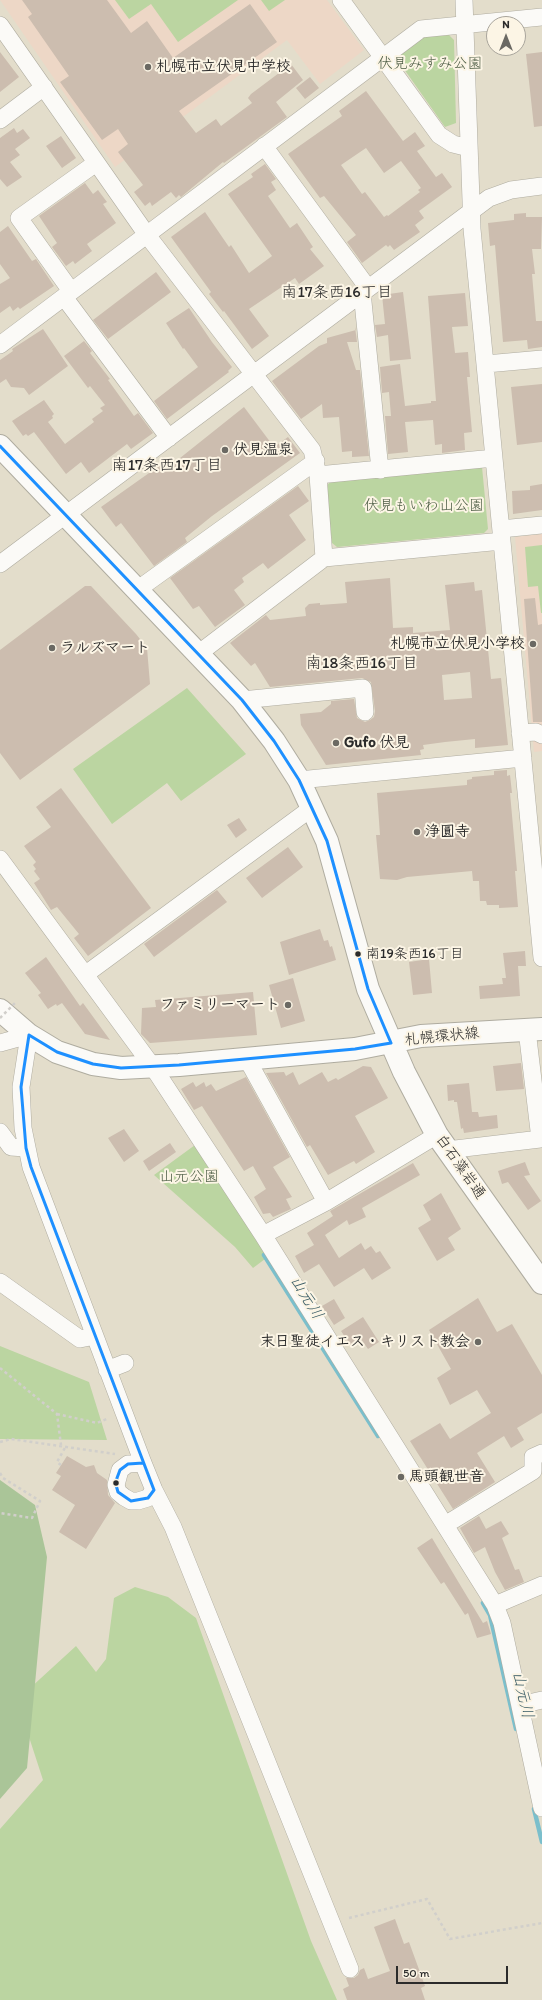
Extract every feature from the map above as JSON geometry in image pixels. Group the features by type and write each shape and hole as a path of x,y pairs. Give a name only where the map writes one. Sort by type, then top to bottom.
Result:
{"main road":[{"name":"白石藻岩通","path":"0,446 242,700 274,741 299,780 313,807 327,841 368,988 391,1043 442,1142 542,1282"},
{"name":"札幌環状線","path":"8,1006 29,1035 57,1052 93,1064 121,1068 153,1067 356,1049 421,1036 535,1029"}],"street":[{"path":"341,0 439,135 453,144 469,148"},
{"path":"464,0 466,24 471,212 520,733 538,868 542,958"},
{"path":"0,345 421,29 542,17"},
{"path":"0,25 147,234 312,450 317,468 324,558"},
{"path":"0,120 44,87"},
{"path":"264,146 365,290 380,470"},
{"path":"96,163 19,218 68,294 169,438"},
{"path":"0,564 489,198 499,192 542,186"},
{"path":"486,364 542,359"},
{"path":"138,590 317,468 380,470 494,458"},
{"path":"198,654 324,558 502,535 542,525"},
{"path":"242,700 363,688 365,712"},
{"path":"520,733 536,732 542,735"},
{"path":"299,780 523,758"},
{"path":"86,974 313,807"},
{"path":"0,859 153,1067 263,1235 495,1605 502,1623 542,1808"},
{"path":"263,1235 442,1142 540,1139 535,1029"},
{"path":"0,1044 29,1035 21,1087 26,1148 31,1167 143,1463 154,1490 173,1527 350,1969"},
{"path":"247,1059 326,1202"},
{"path":"0,1132 11,1147 26,1148"},
{"path":"0,1282 80,1338 95,1336"},
{"path":"107,1370 125,1363"},
{"path":"445,1525 533,1471 533,1457 542,1453"},
{"path":"143,1463 128,1464 120,1470 116,1485 118,1492 131,1501 138,1501 148,1498 154,1490"},
{"path":"495,1605 542,1585"},
{"path":"520,1705 542,1700"}],"path":[{"path":"0,1018 8,1006"},
{"path":"0,1374 1,1369 58,1414 97,1423 112,1416"},
{"path":"58,1414 61,1445"},
{"path":"1,1441 11,1439 120,1454"},
{"path":"62,1465 57,1462 66,1446"},
{"path":"0,1472 3,1478 40,1501 32,1518 0,1512"},
{"path":"349,1918 426,1899 450,1939 542,1923"}],"shaded area":[{"name":"札幌市立伏見中学校","path":"0,0 327,0 364,50 320,84 287,40 115,167"},
{"name":"札幌市立伏見小学校","path":"542,534 542,751 534,752 515,537"}],"green space":[{"path":"115,0 238,0 178,42 151,4 129,19"},
{"path":"261,0 285,0 269,11"},
{"name":"伏見みすみ公園","path":"449,35 454,40 456,123 445,127 399,62 398,55 422,37"},
{"name":"伏見もいわ山公園","path":"482,467 488,529 484,533 337,547 332,543 326,487 330,482"},
{"path":"542,545 541,613 538,586 528,587 525,547"},
{"path":"187,688 246,754 181,801 167,783 112,824 73,769"},
{"name":"山元公園","path":"195,1145 269,1256 253,1268 235,1247 154,1175"},
{"path":"0,1346 89,1382 107,1440 0,1439"},
{"path":"0,1480 35,1505 47,1557 27,1768 0,1799"},
{"path":"135,1587 168,1597 196,1618 311,1941 337,2000 0,2000 0,1829 43,1780 17,1700 76,1646 96,1672 106,1659 114,1598"}],"building":[{"name":"札幌市立伏見中学校","path":"22,0 107,0 131,33 147,21 173,58 250,4 277,42 179,111 196,133 216,119 221,126 252,103 248,98 251,94 291,64 303,80 276,102 287,117 224,163 223,162 181,197 179,195 176,198 171,192 152,206 150,202 145,206 134,192 143,185 118,152 128,144 118,129 102,140 60,82 69,76 28,17 32,14"},
{"path":"0,52 19,77 0,92"},
{"path":"542,52 542,126 534,127 526,54"},
{"path":"310,77 319,88 305,99 296,88"},
{"path":"366,91 403,141 415,132 425,146 417,151 436,177 442,173 452,187 419,211 424,218 415,225 420,232 394,250 390,245 388,247 386,245 362,263 347,242 356,235 324,196 320,198 288,154 342,116 339,111","holes":["366,148 384,173 401,161 421,188 418,190 420,192 388,216 387,215 384,217 365,192 362,194 341,165"]},
{"path":"14,128 17,133 23,129 30,138 15,149 20,155 10,162 22,177 7,187 0,179 0,138"},
{"path":"61,136 76,158 62,168 46,146"},
{"path":"265,164 276,179 271,182 276,190 268,196 290,228 297,223 313,247 310,249 324,266 299,284 295,278 249,309 269,336 252,349 224,311 223,312 209,294 211,292 171,237 205,212 229,247 231,245 249,273 272,256 228,194 253,177 251,174"},
{"path":"85,183 93,194 98,190 107,202 103,204 116,223 87,244 92,251 75,264 73,261 66,266 52,247 57,243 39,216"},
{"path":"526,213 526,217 542,217 541,249 532,249 535,274 532,274 536,321 542,321 542,347 528,349 527,340 503,342 495,245 490,246 488,223 514,220 514,214"},
{"path":"8,226 32,261 36,259 54,286 20,309 18,307 13,311 10,306 0,313 0,284 10,278 0,264 0,232"},
{"path":"156,272 171,292 108,339 93,320"},
{"path":"403,292 411,359 390,361 388,335 377,337 375,325 385,324 382,295"},
{"path":"465,293 468,326 452,327 455,353 468,352 470,377 467,377 472,432 464,433 465,450 442,453 442,444 435,445 433,420 405,422 408,452 388,454 385,416 391,416 389,392 382,393 380,367 400,364 405,406 436,401 428,296"},
{"path":"189,308 212,342 232,367 228,371 229,372 167,419 154,401 198,367 184,348 183,349 166,323"},
{"path":"43,329 68,366 29,395 24,388 11,387 6,379 0,383 0,360 13,351 12,349"},
{"path":"355,330 357,342 347,342 356,370 360,370 369,456 352,457 352,451 342,452 339,417 323,418 322,404 301,419 272,381 319,346 327,343 327,338"},
{"path":"84,341 92,351 90,353 110,379 108,380 134,416 138,413 153,433 131,449 127,444 89,473 81,462 66,474 34,432 28,436 26,434 23,436 12,421 44,400 54,414 52,416 53,418 48,422 65,444 94,422 92,419 103,411 100,408 105,405 90,386 88,388 64,356"},
{"path":"542,384 542,442 517,445 511,387"},
{"path":"244,407 274,447 288,437 300,453 212,516 185,538 187,542 154,566 121,523 116,527 101,507 166,461 170,466"},
{"path":"542,484 542,510 513,514 512,491 530,490 530,486"},
{"path":"298,486 309,501 289,515 306,540 268,569 263,563 242,578 244,582 234,590 245,605 215,627 199,606 193,609 170,578"},
{"path":"390,578 393,628 413,627 413,633 450,630 445,585 474,582 475,591 482,590 491,679 501,678 508,745 475,748 475,739 445,742 423,745 424,749 420,750 421,755 326,765 301,725 300,714 321,712 331,704 331,701 354,699 357,718 365,722 370,720 374,717 375,711 371,682 362,678 270,687 255,663 251,666 230,643 266,615 270,620 306,616 305,608 309,604 320,603 320,605 347,603 345,582","holes":["470,672 472,698 444,700 442,675"]},
{"path":"85,586 91,586 136,634 147,648 150,684 20,780 0,753 0,650"},
{"path":"535,598 538,625 542,624 542,722 533,722 524,599"},
{"path":"507,770 507,776 510,775 512,793 510,793 517,871 515,871 518,907 499,908 499,905 487,905 486,901 480,901 479,881 473,881 472,871 407,877 397,880 380,879 376,835 380,835 377,793 467,785 467,780 472,779 472,777 494,775 494,771"},
{"path":"61,788 151,908 88,956 74,938 79,934 57,907 51,910 34,883 40,879 34,871 36,869 33,865 36,862 24,846 51,827 36,807"},
{"path":"239,818 247,830 236,838 227,825"},
{"path":"288,847 303,867 262,898 246,878"},
{"path":"217,890 227,902 154,957 144,944"},
{"path":"320,929 324,941 328,940 330,947 332,946 336,960 289,975 280,942"},
{"path":"525,951 526,966 518,966 520,996 480,999 479,986 503,984 502,978 506,978 503,953"},
{"path":"46,957 80,1006 83,1003 110,1040 85,1034 62,1003 57,1006 56,1004 48,1009 38,995 41,993 25,973"},
{"path":"429,959 432,993 413,995 409,962"},
{"name":"ファミリーマート","path":"293,978 305,1021 281,1028 269,985"},
{"path":"253,992 257,1035 150,1043 141,1034 142,1008 156,1007 155,1000"},
{"path":"521,1063 524,1089 496,1091 493,1066"},
{"path":"363,1066 371,1067 388,1098 355,1116 375,1152 356,1164 354,1161 328,1175 310,1145 307,1147 266,1073 284,1072 286,1076 293,1072 299,1085 322,1072 328,1082 336,1078 338,1080"},
{"path":"246,1077 290,1157 273,1167 292,1197 286,1199 291,1209 273,1217 270,1213 263,1214 254,1197 266,1189 253,1166 244,1171 202,1106 194,1110 181,1089 193,1082 196,1087 204,1082 206,1087 211,1084 216,1091"},
{"path":"469,1083 472,1112 478,1112 479,1117 497,1115 498,1128 464,1133 463,1128 461,1129 457,1102 454,1102 454,1100 448,1101 447,1085"},
{"path":"124,1129 139,1151 124,1162 108,1138"},
{"path":"170,1143 176,1152 149,1171 143,1161"},
{"path":"525,1162 530,1175 524,1176 541,1201 528,1210 508,1182 502,1184 498,1171"},
{"path":"413,1163 420,1175 362,1208 366,1217 349,1225 347,1220 325,1235 339,1258 361,1243 365,1250 371,1246 376,1253 380,1251 391,1268 372,1280 364,1268 334,1287 319,1264 304,1273 295,1256 314,1245 307,1233 333,1216 330,1211"},
{"path":"441,1193 461,1229 448,1238 455,1250 437,1261 418,1228 431,1220 423,1205"},
{"path":"478,1298 497,1332 512,1324 542,1375 542,1413 517,1428 524,1440 511,1448 504,1436 477,1453 495,1482 453,1509 410,1441 440,1423 450,1439 491,1413 477,1390 450,1405 437,1378 451,1369 429,1330"},
{"path":"334,1299 345,1318 334,1325 322,1306"},
{"path":"363,1317 379,1342 368,1349 361,1339 351,1346 341,1331"},
{"path":"67,1456 86,1467 94,1465 97,1473 107,1480 108,1495 115,1503 86,1549 59,1532 75,1505 52,1490 61,1476 56,1473"},
{"path":"479,1516 486,1529 501,1521 509,1534 502,1538 515,1570 519,1569 524,1582 505,1590 495,1572 485,1547 474,1553 460,1528"},
{"path":"432,1538 483,1623 487,1621 491,1634 477,1638 468,1613 465,1615 444,1582 441,1584 417,1548"},
{"path":"395,1919 404,1944 409,1942 425,1986 421,1988 425,2000 347,2000 343,1989 349,1986 346,1978 354,1978 358,1975 360,1970 364,1968 368,1979 390,1971 374,1927"}],"waterway":[{"name":"山元川","path":"264,1255 378,1436"},
{"name":"山元川","path":"483,1603 490,1615 516,1729"},
{"name":"山元川","path":"534,1809 542,1842"}],"transit line":[{"name":"50","path":"0,446 242,700 274,741 299,780 327,841 368,989 391,1043"},
{"name":"50","path":"29,1035 21,1087 26,1148 31,1167 154,1490 148,1498 131,1501 118,1492 116,1485 117,1478 120,1470 128,1464 143,1463"},
{"name":"50","path":"29,1035 57,1052 93,1064 121,1068 179,1065 355,1049 391,1043"}],"place":[{"name":"札幌市立伏見中学校","path":"148,67"},
{"name":"伏見温泉","path":"225,450"},
{"name":"札幌市立伏見小学校","path":"533,644"},
{"name":"ラルズマート","path":"52,648"},
{"name":"Gufo 伏見","path":"336,743"},
{"name":"浄圓寺","path":"417,832"},
{"name":"南19条西16丁目","path":"358,954"},
{"name":"ファミリーマート","path":"288,1005"},
{"name":"末日聖徒イエス・キリスト教会","path":"478,1342"},
{"name":"馬頭観世音","path":"401,1477"}],"district":[{"name":"南17条西16丁目","path":"337,293"},
{"name":"南17条西17丁目","path":"167,466"},
{"name":"南18条西16丁目","path":"362,664"}]}
